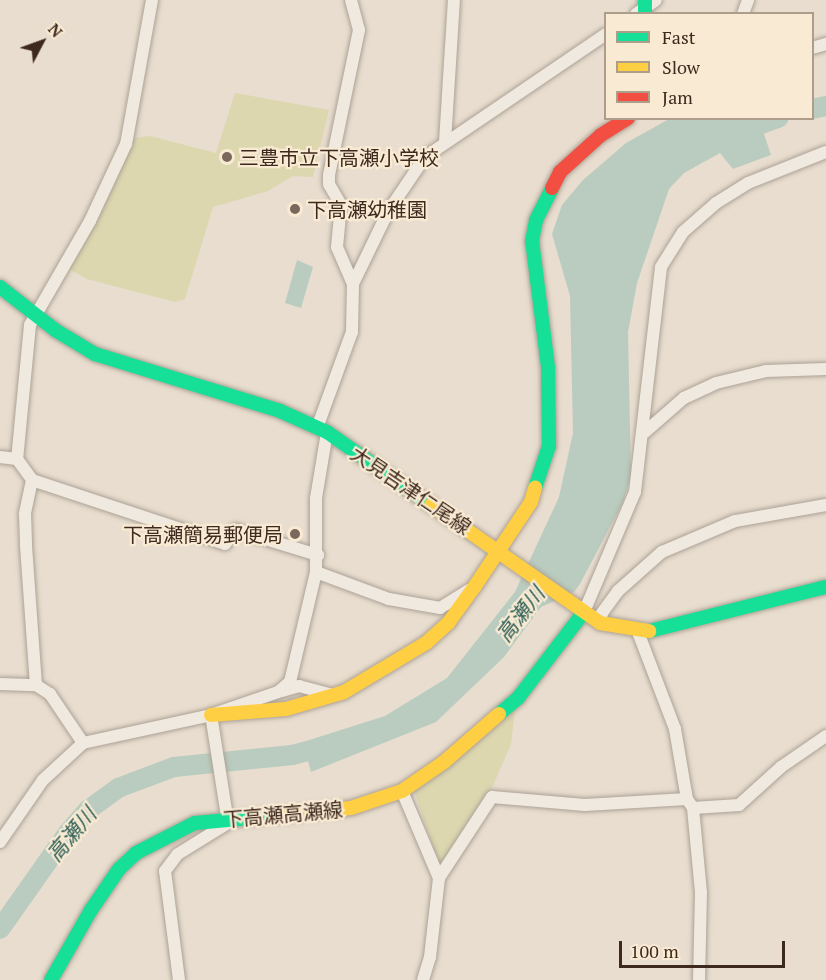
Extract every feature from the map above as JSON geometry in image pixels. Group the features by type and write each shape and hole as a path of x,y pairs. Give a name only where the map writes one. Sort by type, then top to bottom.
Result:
{"main road":[{"path":"211,715 286,709 333,695 426,643 449,622 475,586 531,502 549,446 548,367 533,269 536,220 552,186 567,165 602,135 625,120"},
{"name":"大見吉津仁尾線","path":"0,287 72,342 110,360 280,411 322,430 499,550 600,623 638,632 669,629 826,587"},
{"name":"下高瀬高瀬線","path":"51,980 91,910 136,853 195,823 351,808 402,791 444,762 518,698 584,612"}],"street":[{"path":"152,0 126,144 90,221 30,325 17,459 32,480 225,544 236,530 318,555"},
{"path":"351,0 359,30 329,184 341,205 336,247 353,284"},
{"path":"445,142 454,0"},
{"path":"278,692 290,682 316,572 318,555 316,498 322,430 352,332 353,284 389,210 425,157 604,35"},
{"path":"584,612 635,492 645,432 661,267 674,244 716,203 740,188 826,152"},
{"path":"645,432 684,398 705,387 766,372 826,369"},
{"path":"0,457 17,459"},
{"path":"32,480 25,514 36,686"},
{"path":"600,623 618,591 662,552 703,531 735,521 826,505"},
{"path":"316,572 389,599 440,608 475,586"},
{"path":"638,632 675,729 690,804 701,893 699,980"},
{"path":"0,684 36,686 63,709 83,743"},
{"path":"0,843 44,780 83,743 211,715 299,686 333,695"},
{"path":"179,980 165,871 177,854 228,824 224,819 211,715"},
{"path":"423,980 430,957 439,878 492,797 543,798 585,805 739,805 781,767 826,736"},
{"path":"402,791 439,878"}],"shaded area":[{"path":"235,93 329,110 313,177 293,176 268,191 213,207 185,299 175,302 87,279 69,269 134,138 150,136 216,153"},
{"path":"515,711 511,744 488,797 440,867 413,788"}],"water":[{"path":"667,120 759,120 771,155 733,169 720,153 684,173 669,189 637,283 628,332 631,476 623,502 574,592 541,607 504,657 436,722 311,772 303,742 385,716 447,678 515,592 559,497 573,433 570,296 552,234 562,205 583,180 626,143"},
{"path":"297,260 313,267 301,308 285,303"}],"waterway":[{"name":"高瀬川","path":"814,109 826,106"},
{"name":"高瀬川","path":"735,133 772,120"},
{"name":"高瀬川","path":"0,929 67,834 88,810 118,788 174,767 292,755 329,746"}],"traffic: fast":[{"path":"645,0 645,12"},
{"path":"535,488 549,446 548,367 532,241 536,220 552,188"},
{"path":"0,287 55,330 95,354 280,411 327,432 431,505"},
{"path":"649,631 826,587"},
{"path":"499,714 518,698 584,612"},
{"path":"51,980 91,910 119,869 136,853 195,823 283,815"}],"traffic: slow":[{"path":"211,715 286,709 344,692 426,643 449,622 475,586 531,502 535,488"},
{"path":"431,505 600,623 649,631"},
{"path":"283,815 351,808 402,791 444,762 499,714"}],"traffic: jam":[{"path":"552,188 560,172 601,135 625,120"}],"place":[{"name":"三豊市立下高瀬小学校","path":"227,157"},
{"name":"下高瀬幼稚園","path":"295,209"},
{"name":"下高瀬簡易郵便局","path":"295,534"}]}
